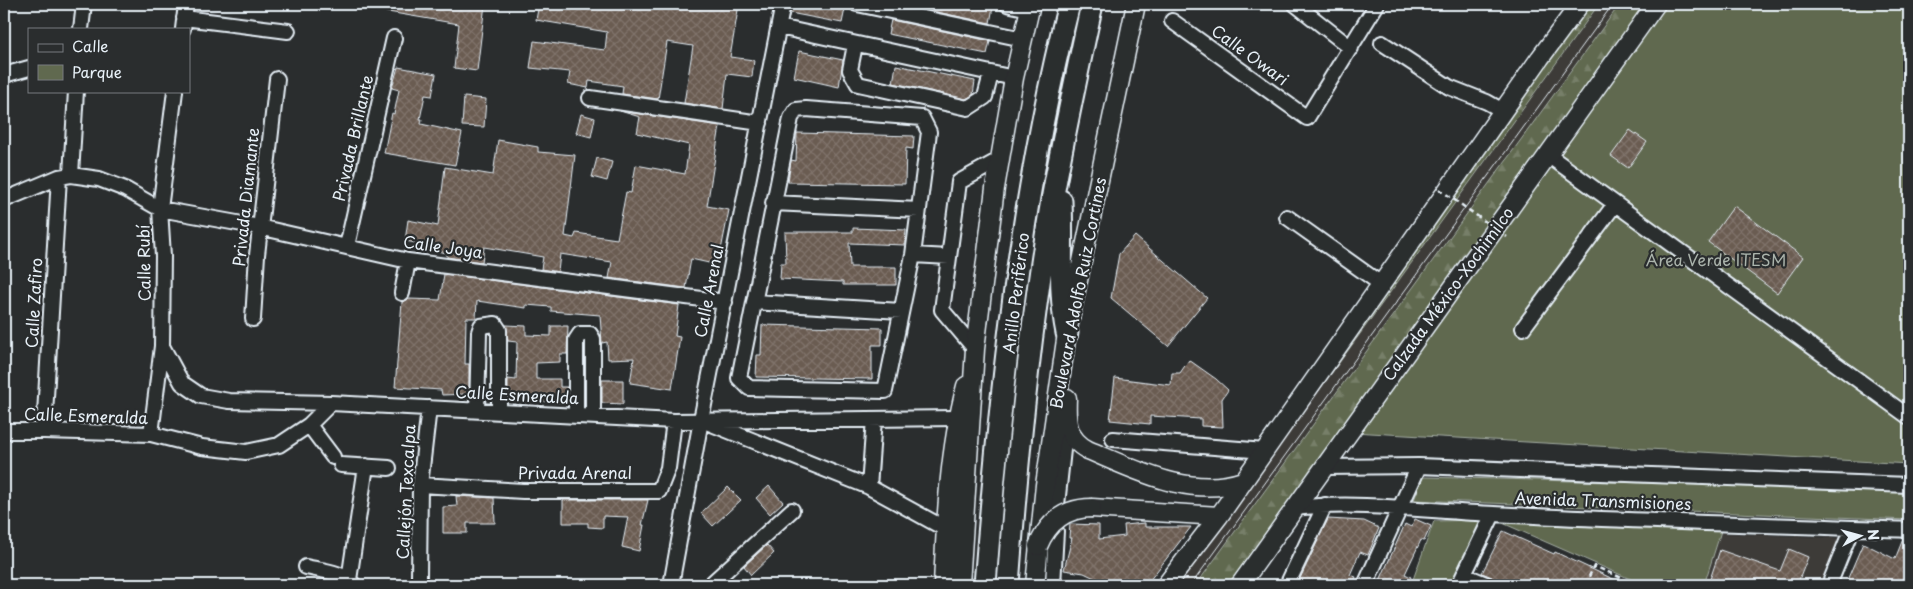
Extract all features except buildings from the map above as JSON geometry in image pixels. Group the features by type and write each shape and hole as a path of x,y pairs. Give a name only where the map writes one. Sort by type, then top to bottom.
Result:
{"highway":[{"name":"Anillo Periférico","path":"985,585 993,483 1028,195 1069,4"},
{"name":"Anillo Periférico","path":"1008,585 1015,484 1030,350 1058,167 1092,4"},
{"path":"1058,167 1062,227 1061,295 1067,333"}],"main road":[{"name":"Boulevard Adolfo Ruiz Cortines","path":"1035,585 1045,486 1067,333 1136,4"},
{"path":"1166,585 1219,516 1503,110 1580,4"},
{"name":"Calzada México-Xochimilco","path":"1240,585 1656,4"},
{"path":"960,585 975,349 994,188 1014,78 1030,6"},
{"path":"943,585 945,528 957,418 975,349"},
{"path":"1063,357 1067,395 1066,418 1070,433 1082,448 1158,479 1204,486 1222,486 1243,481"},
{"path":"1038,546 1046,529 1060,516 1075,509 1092,508 1219,516"}],"street":[{"path":"81,28 84,4"},
{"name":"Calle Arenal","path":"671,585 701,420 784,4"},
{"path":"857,4 1023,39"},
{"path":"1007,4 1030,6"},
{"path":"1296,4 1351,48 1378,4"},
{"path":"184,17 288,31"},
{"name":"Calle Owari","path":"1172,21 1307,118 1351,48"},
{"path":"779,27 1014,78"},
{"name":"Privada Brillante","path":"347,246 394,38"},
{"path":"1382,43 1449,87 1503,110"},
{"path":"855,45 850,70 858,84 968,108 985,97 991,74"},
{"path":"4,75 28,68"},
{"name":"Privada Diamante","path":"253,320 259,228 277,79"},
{"name":"Calle Zafiro","path":"44,430 65,176 76,92"},
{"name":"Calle Rubí","path":"151,434 162,346 163,256 160,209 175,92"},
{"path":"590,98 760,123"},
{"path":"806,109 922,118 929,132 913,255 885,391 749,388 739,378 773,203 791,118 796,110 806,109"},
{"path":"1548,155 1909,417"},
{"path":"975,349 942,310 949,257 959,182 1000,160"},
{"path":"4,200 65,176"},
{"name":"Calle Joya","path":"65,176 99,179 160,209 347,246 408,261 725,302"},
{"path":"773,203 919,210"},
{"path":"1523,328 1615,204"},
{"path":"1287,217 1381,284"},
{"path":"913,255 949,257"},
{"path":"402,293 408,261"},
{"path":"754,302 901,311"},
{"path":"477,410 479,332 481,326 495,324 499,330 499,411"},
{"path":"576,416 576,340 580,334 590,334 593,338 593,417"},
{"name":"Calle Esmeralda","path":"162,346 182,383 201,396 229,401 332,403 674,421 957,418"},
{"name":"Calle Esmeralda","path":"4,432 44,430 151,434 202,447 246,452 279,445 309,425 332,403"},
{"name":"Callejón Texcalpa","path":"419,578 420,485 429,408"},
{"path":"1057,505 1066,418"},
{"path":"869,487 874,419"},
{"name":"Calle Esmeralda","path":"701,420 869,487 963,539"},
{"name":"Privada Arenal","path":"420,485 523,491 658,491 668,468 674,421"},
{"path":"309,425 337,461 389,468"},
{"path":"1113,439 1265,451"},
{"path":"306,567 337,573 351,582 366,466"},
{"path":"1366,585 1420,466"},
{"name":"Avenida Transmisiones","path":"1324,467 1420,466 1909,485"},
{"path":"1287,585 1325,505"},
{"name":"Avenida Transmisiones","path":"1295,508 1325,505 1493,514 1909,530"},
{"path":"710,585 792,510"},
{"path":"1488,585 1461,580 1493,514"},
{"path":"1829,585 1852,528"},
{"path":"1053,585 1056,531"}],"path":[{"path":"1439,189 1507,237"},
{"path":"1585,585 1594,566 1638,585"}],"shaded area":[{"path":"1599,4 1620,4 1196,585 1177,585"},
{"path":"1720,533 1840,538 1819,585 1703,585"}],"green space":[{"path":"1591,4 1599,4 1286,436 1337,355"},
{"path":"1620,4 1647,4 1228,585 1196,585"},
{"name":"Área Verde ITESM","path":"1666,4 1896,4 1909,14 1909,464 1353,432"},
{"path":"1423,477 1909,490 1909,520 1414,500"},
{"path":"1481,520 1451,585 1411,585 1434,521"},
{"path":"1498,521 1721,531 1704,585 1644,585"}],"tram line":[{"path":"1191,585 1613,4"}]}
